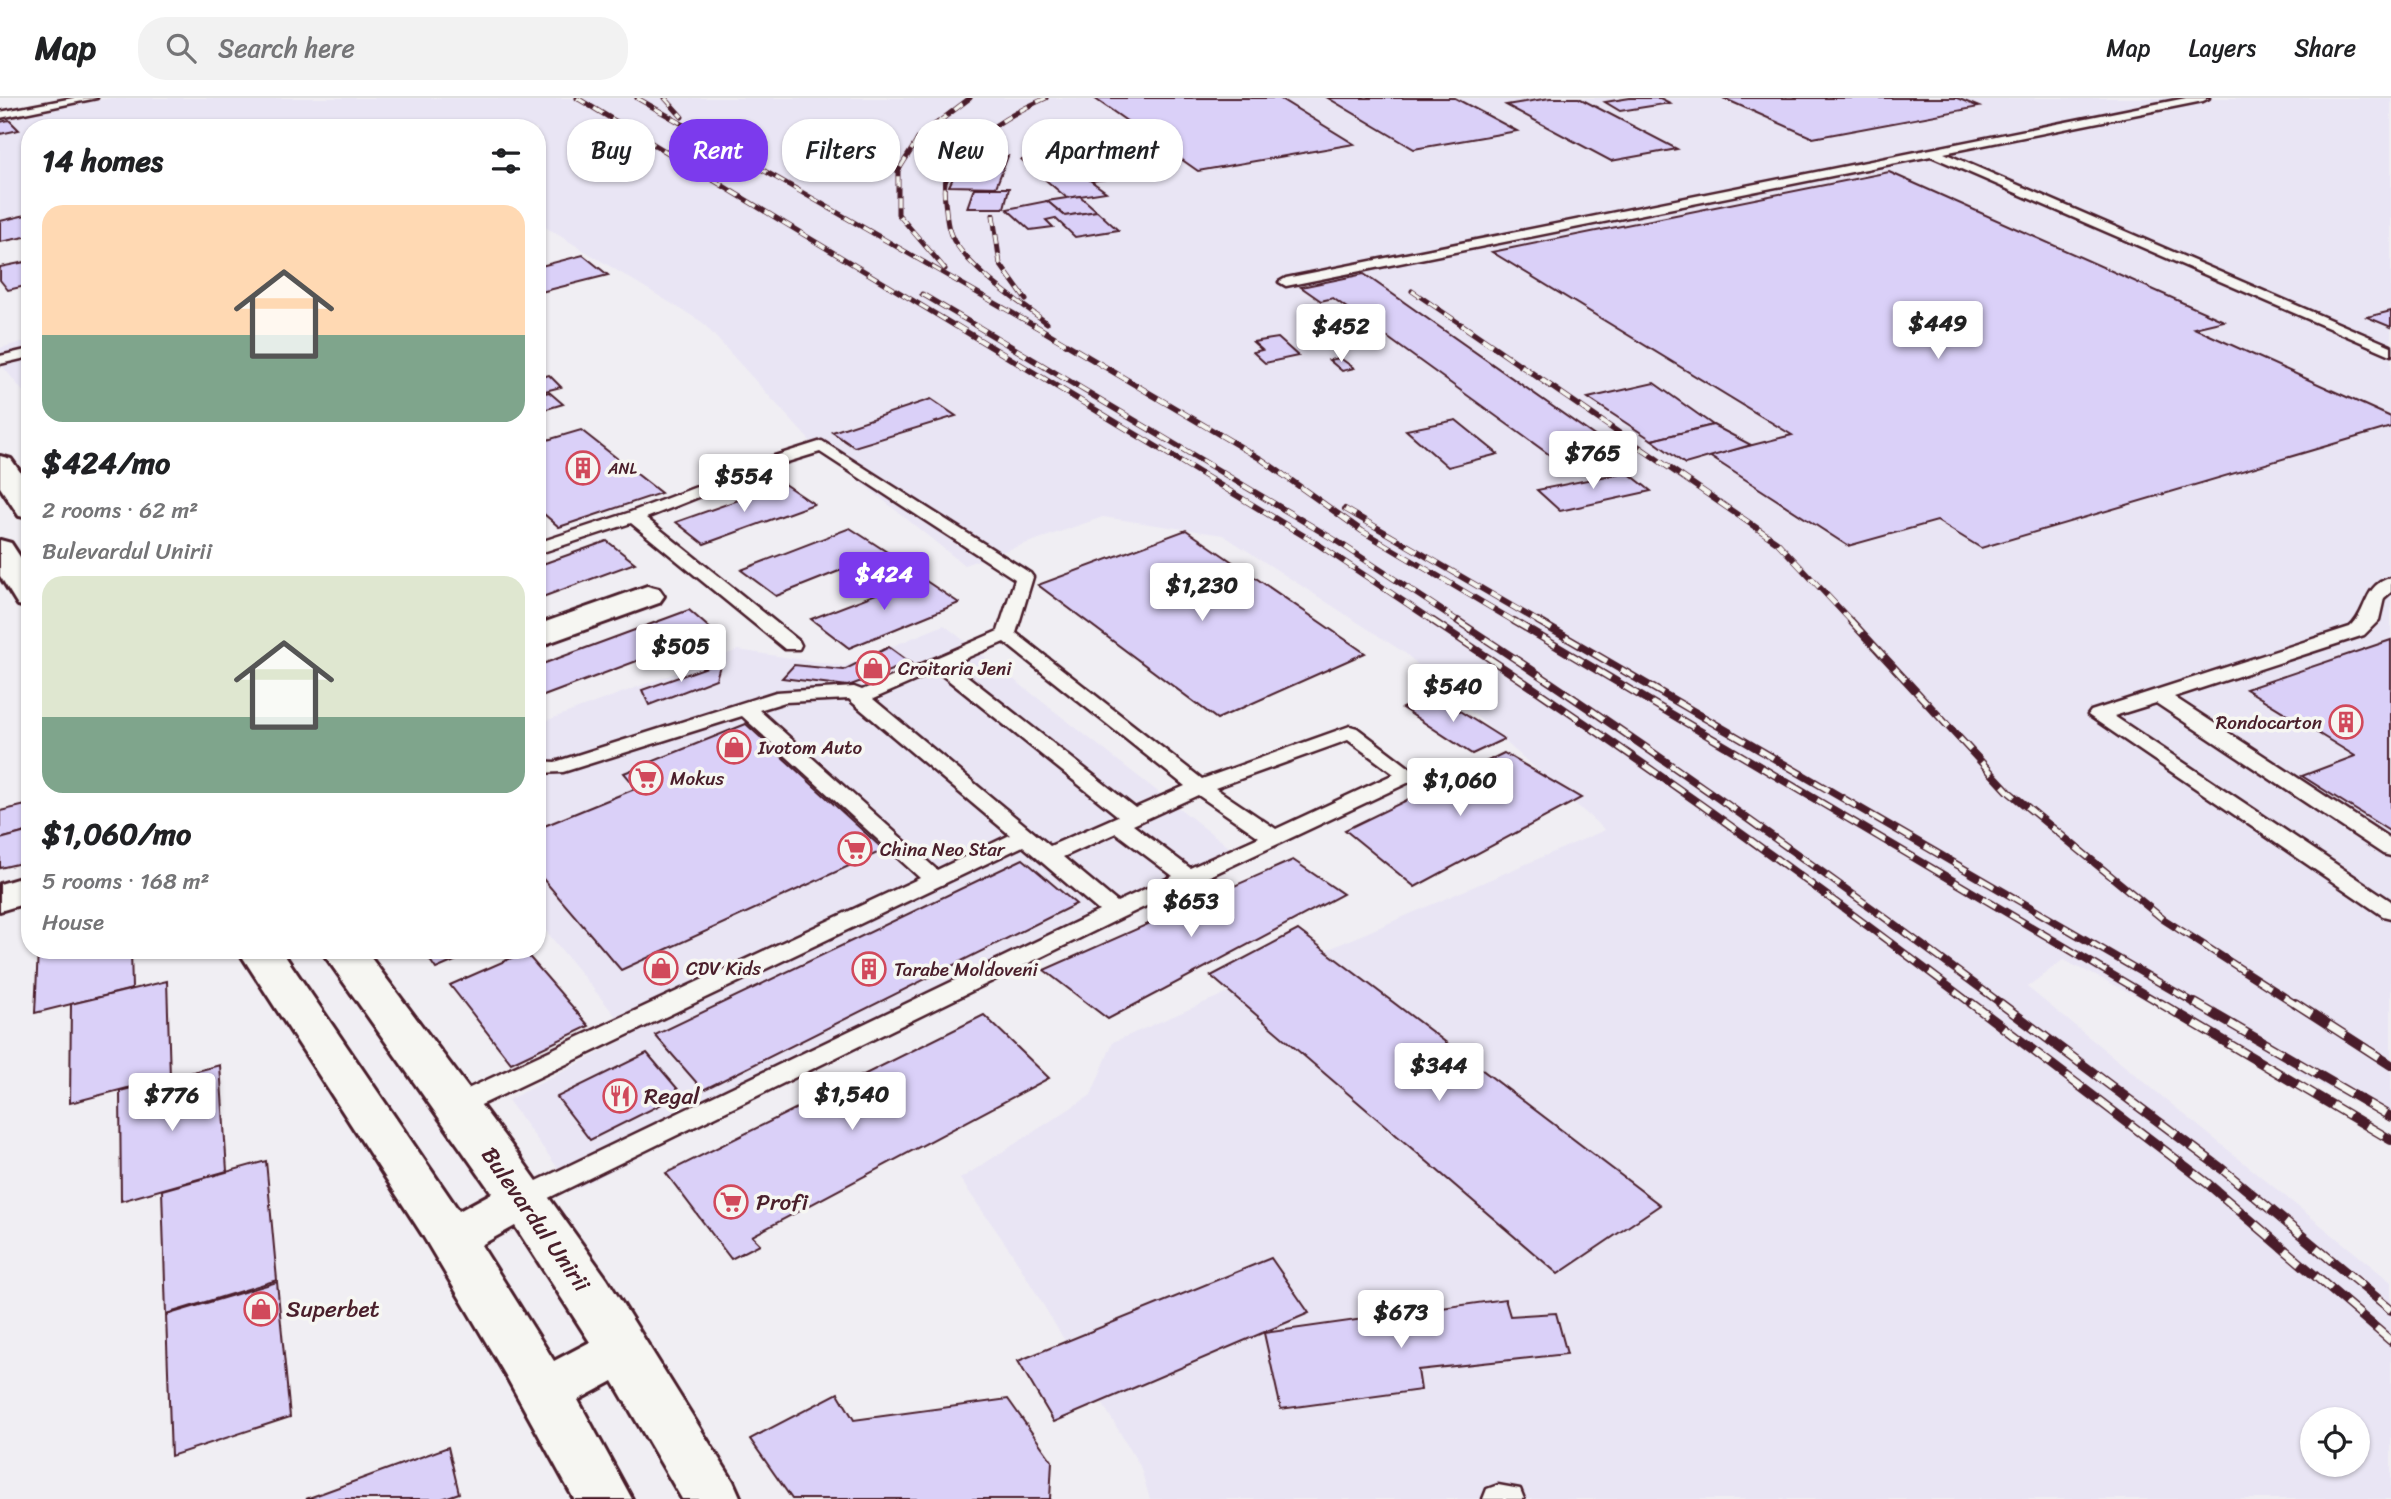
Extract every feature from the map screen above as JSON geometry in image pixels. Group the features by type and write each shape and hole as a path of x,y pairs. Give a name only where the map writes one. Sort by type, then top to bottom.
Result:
{"main road":[{"path":"0,465 21,496"},
{"path":"0,550 21,584"},
{"path":"546,634 647,596"},
{"path":"0,898 21,891"},
{"path":"265,959 450,1239 544,1392 604,1499"},
{"name":"Bulevardul Unirii","path":"349,959 589,1294 713,1499"},
{"path":"450,1239 523,1199"},
{"path":"544,1392 623,1350"}],"lane":[{"path":"0,115 91,98"},
{"path":"1286,282 2203,98"},
{"path":"1931,152 2391,351"},
{"path":"0,360 21,355"},
{"path":"546,546 634,517 765,464 822,446 1024,577 1006,634 859,698"},
{"path":"765,464 803,456"},
{"path":"634,517 792,645"},
{"path":"2391,583 2375,596 2370,620 2357,631 2098,715 2391,911"},
{"path":"1006,634 1199,787 1275,838"},
{"path":"939,663 1189,878"},
{"path":"546,767 556,768 783,696 854,693 1027,835 1115,912"},
{"path":"2159,696 2391,849"},
{"path":"745,708 934,879"},
{"path":"523,1199 1115,912 1409,775 1350,732 1199,787 1049,855"},
{"path":"455,1106 1027,835"},
{"path":"1498,1499 1509,1499"}],"shaded area":[{"path":"110,98 2391,98 2391,1119 2063,960 2027,987 2391,1282 2391,1499 1150,1499 1140,1466 1012,1253 960,1179 1091,1095 1113,1042 1605,830 1405,653 1223,535 1103,517 964,565 811,442 702,322 546,227 546,119 21,119 21,215 0,220 0,119"},
{"path":"21,342 21,389 0,363 0,348"},
{"path":"944,625 1234,851 574,1190 508,1100 632,1036 546,931 546,721 738,650 844,666"}],"building":[{"path":"1094,98 1279,98 1354,144 1198,171 1183,160 1183,119 1124,119"},
{"path":"1328,98 1455,98 1517,131 1414,149"},
{"path":"1550,98 1579,98 1677,149 1611,161 1506,105"},
{"path":"1630,98 1660,98 1670,103 1620,111 1605,102"},
{"path":"1723,98 1957,98 1979,107 1813,138"},
{"path":"9,120 19,130 0,134 0,122"},
{"path":"1889,172 2224,321 2194,328 2391,417 2391,427 1981,548 1937,521 1848,546 1709,456 1792,435 1492,252"},
{"path":"951,182 998,182 996,187 949,186"},
{"path":"1048,182 1092,182 1106,192 1067,198"},
{"path":"974,188 1009,188 1004,208 967,208"},
{"path":"1080,196 1097,211 1065,216 1047,201"},
{"path":"1047,201 1065,216 1097,211 1118,230 1075,237 1055,218 1046,220 1053,227 1030,230 1007,209"},
{"path":"21,216 21,238 0,242 0,221"},
{"path":"583,255 608,275 546,291 546,265"},
{"path":"21,263 21,287 8,290 0,280 0,267"},
{"path":"1364,274 1623,456 1569,469 1333,298 1321,301 1301,287"},
{"path":"2391,311 2391,327 2367,317"},
{"path":"1278,338 1298,356 1265,363 1253,352 1262,350 1253,342"},
{"path":"1340,358 1354,368 1342,371 1329,360"},
{"path":"549,375 561,387 546,391 546,376"},
{"path":"1654,383 1713,425 1652,440 1588,398"},
{"path":"549,392 563,404 546,409 546,393"},
{"path":"931,399 956,416 854,447 832,432"},
{"path":"1456,420 1498,454 1448,467 1406,430"},
{"path":"1713,425 1751,445 1685,464 1652,440"},
{"name":"ANL","path":"581,430 661,493 559,527 546,516 546,440"},
{"path":"1627,472 1651,491 1560,511 1537,490"},
{"path":"784,484 814,504 704,544 676,522"},
{"path":"850,528 887,552 776,596 741,570"},
{"path":"1186,530 1365,653 1217,719 1038,585"},
{"path":"607,541 635,563 546,596 546,563"},
{"path":"920,577 959,603 849,648 811,619"},
{"path":"689,610 714,632 546,695 546,663"},
{"name":"Rondocarton","path":"2391,640 2391,832 2302,776 2355,756 2246,689"},
{"name":"Croitaria Jeni","path":"889,647 911,663 848,686 782,678 794,665 844,670"},
{"path":"721,662 716,679 649,705 642,690"},
{"path":"1431,693 1504,739 1472,754 1402,708"},
{"path":"746,724 884,850 621,970 546,882 546,825 637,788 624,773"},
{"path":"1504,753 1581,798 1415,887 1345,830"},
{"path":"21,806 21,833 0,839 0,811"},
{"path":"21,833 21,863 0,868 0,839"},
{"name":"Tarabe Moldoveni","path":"1023,859 1076,904 703,1090 655,1035"},
{"path":"1293,860 1343,894 1108,1019 1044,970"},
{"path":"1298,930 1660,1205 1558,1274 1211,976"},
{"path":"38,959 131,959 132,989 35,1013"},
{"path":"429,959 459,959 436,969"},
{"path":"509,959 531,959 589,1026 511,1063 450,985"},
{"path":"167,981 170,1077 70,1103 71,1004"},
{"path":"984,1015 1049,1078 752,1236 760,1244 731,1259 666,1173"},
{"name":"Regal","path":"647,1053 682,1094 590,1140 557,1097"},
{"path":"220,1065 227,1171 121,1201 120,1091"},
{"path":"266,1161 277,1280 166,1314 162,1190"},
{"path":"1271,1258 1309,1313 1054,1422 1018,1361"},
{"path":"277,1282 290,1417 171,1456 166,1315"},
{"path":"1505,1299 1510,1316 1556,1313 1567,1354 1418,1370 1421,1390 1281,1409 1264,1333"},
{"path":"838,1393 854,1420 1008,1399 1052,1461 1050,1499 792,1499 750,1439"},
{"path":"448,1447 459,1493 442,1499 306,1499"}],"railway":[{"path":"577,98 957,327"},
{"path":"637,98 1037,327"},
{"path":"665,98 682,117"},
{"path":"945,269 898,214 898,171 920,136 970,98"},
{"path":"1046,98 1002,121 973,143 951,169 944,193 949,230 963,253 997,286 1047,323"},
{"path":"993,215 1000,264 1026,300"},
{"path":"1412,291 1465,327"},
{"path":"922,294 978,327"},
{"path":"955,325 1319,545 1433,621"},
{"path":"975,325 1335,540 1460,623"},
{"path":"1034,325 1261,459 1362,531 1517,623"},
{"path":"1462,325 1777,542 1853,623"},
{"path":"1345,509 1541,623"},
{"path":"1433,621 1706,808 1973,1005"},
{"path":"1514,621 2163,1005"},
{"path":"1538,621 2198,1005"},
{"path":"1851,621 2009,792 2163,919 2297,1005"},
{"path":"1460,623 1734,809 2003,1005"},
{"path":"1971,1003 2207,1183 2391,1341"},
{"path":"2000,1003 2222,1169 2391,1310"},
{"path":"2160,1003 2391,1140"},
{"path":"2195,1003 2391,1117"},
{"path":"2295,1003 2391,1065"}],"place":[{"name":"ANL","path":"583,468"},
{"name":"Croitaria Jeni","path":"873,668"},
{"name":"Rondocarton","path":"2346,722"},
{"name":"Ivotom Auto","path":"734,747"},
{"name":"Mokus","path":"646,778"},
{"name":"China Neo Star","path":"855,849"},
{"name":"CDV Kids","path":"661,968"},
{"name":"Tarabe Moldoveni","path":"869,969"},
{"name":"Regal","path":"620,1096"},
{"name":"Profi","path":"731,1202"},
{"name":"Superbet","path":"261,1309"}]}
